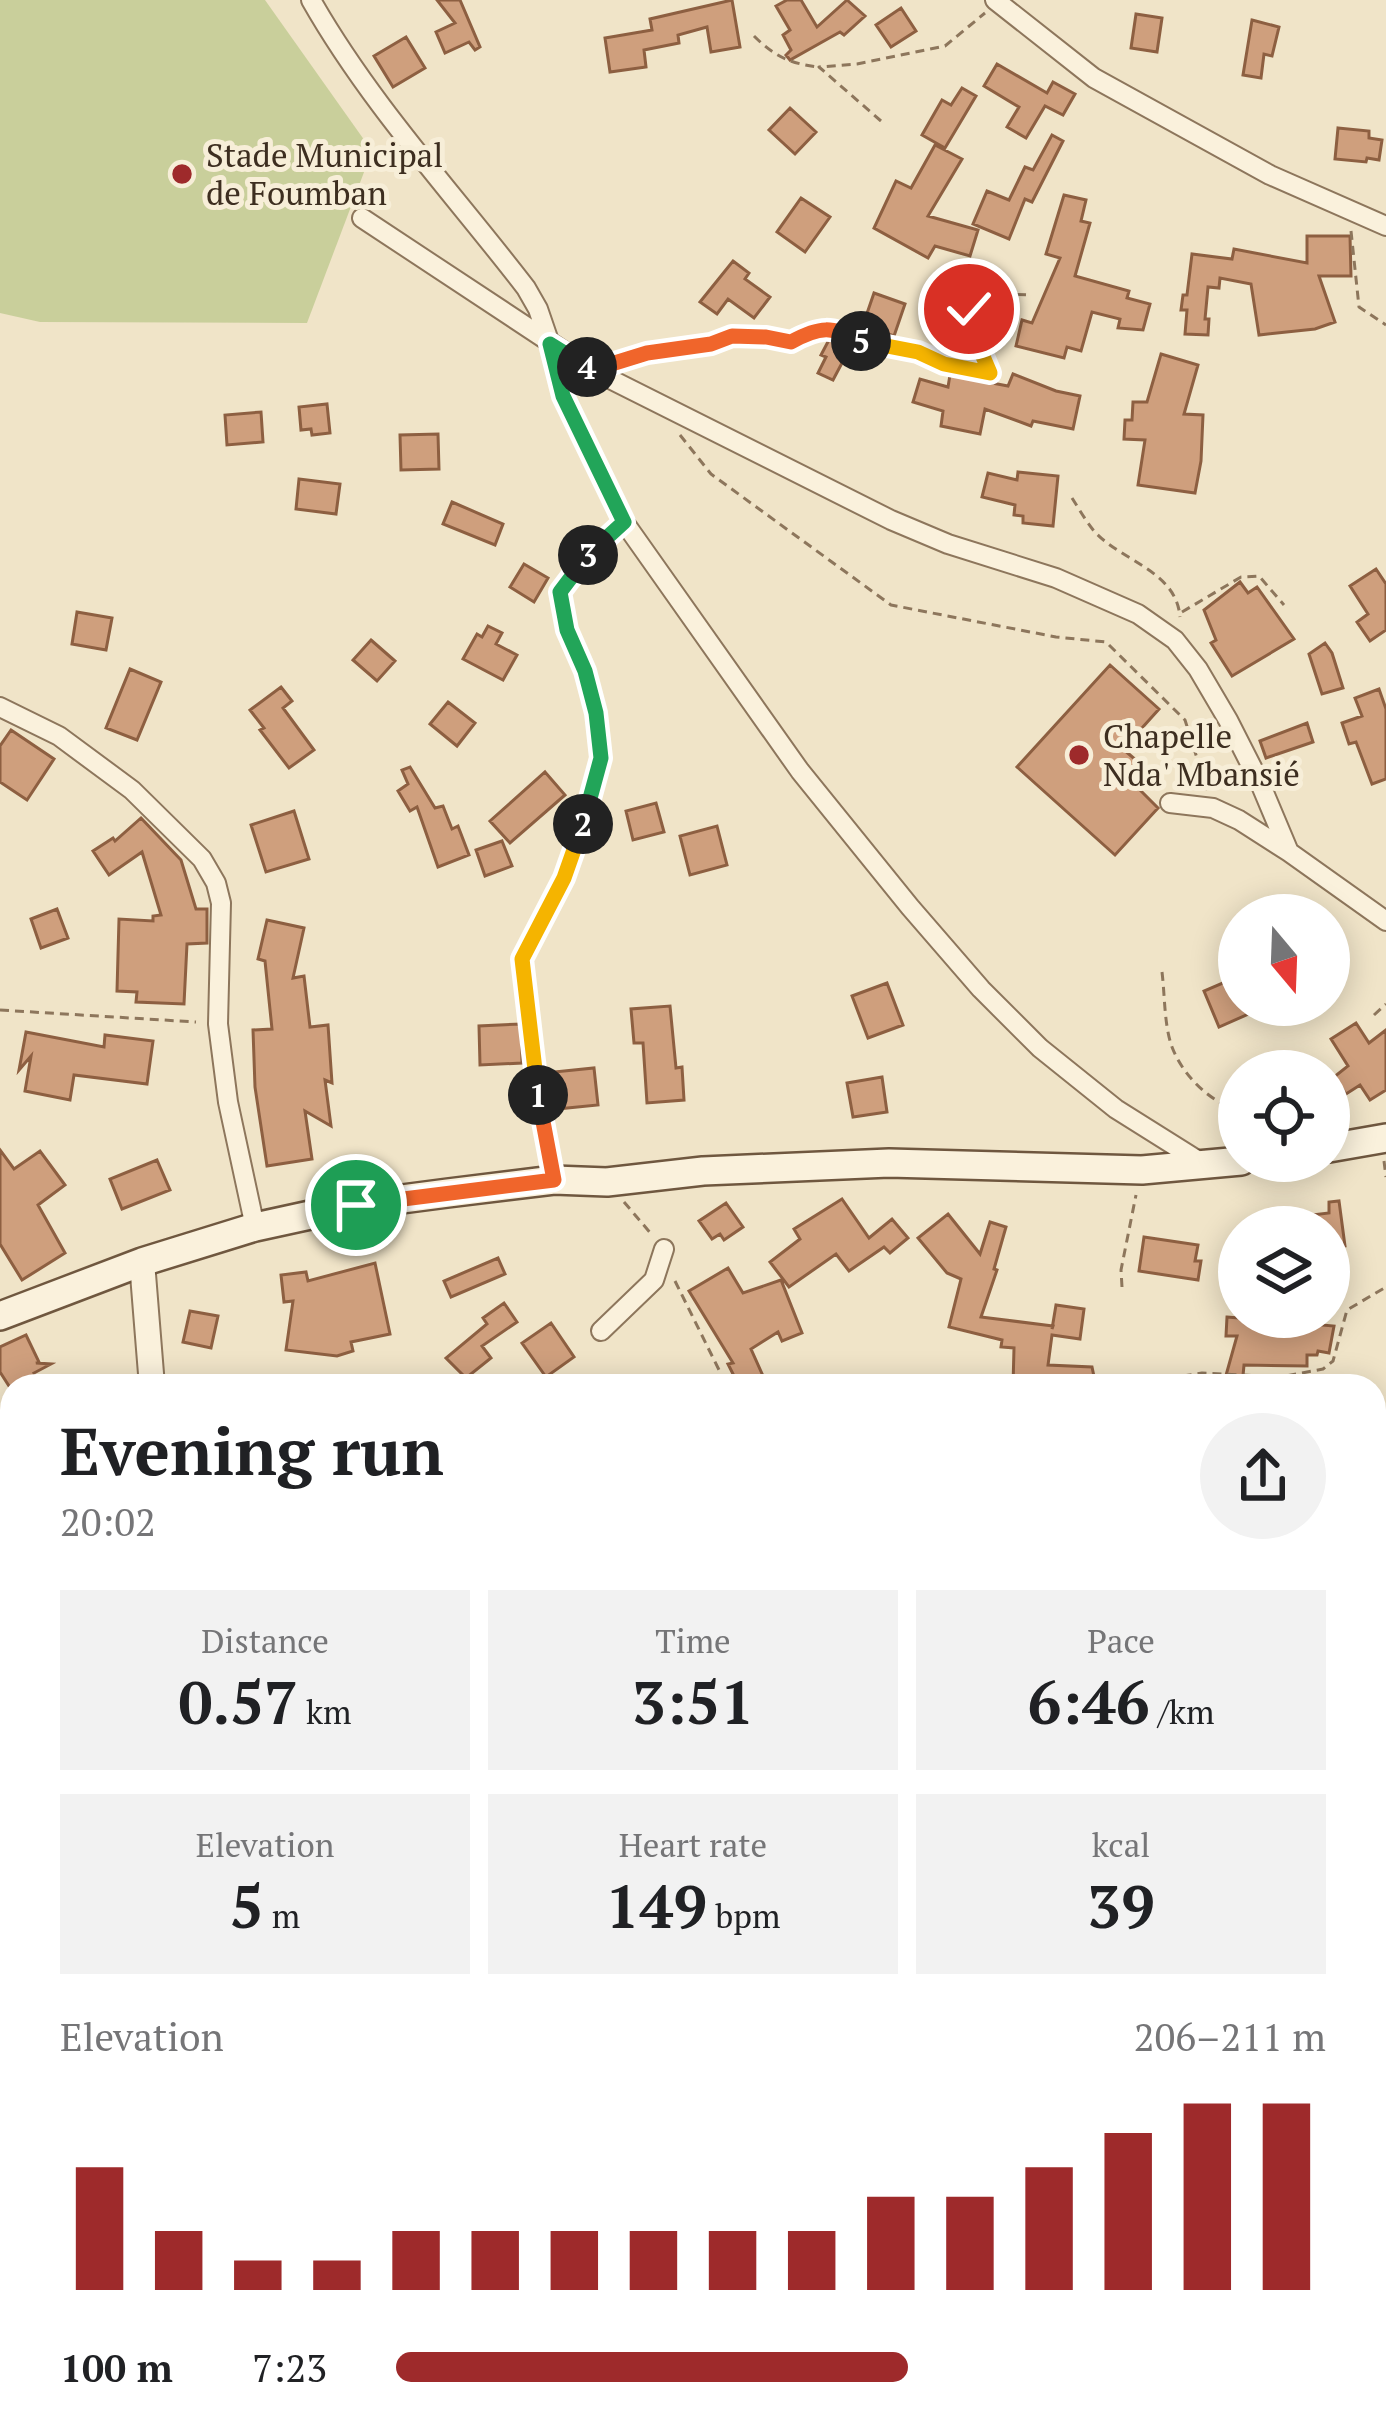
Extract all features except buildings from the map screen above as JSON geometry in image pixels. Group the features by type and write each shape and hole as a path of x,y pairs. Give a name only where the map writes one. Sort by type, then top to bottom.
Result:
{"main road":[{"path":"1350,1144 1386,1138"},
{"path":"0,1316 142,1262 255,1227 356,1205 554,1180 607,1182 703,1171 889,1163 1142,1169 1218,1164"}],"street":[{"path":"310,0 398,129 526,288 550,344 563,396 624,522 800,771 981,989 1040,1048 1116,1109 1206,1166"},
{"path":"996,0 1108,86 1270,176 1386,226"},
{"path":"362,218 592,370 891,520 948,544 1056,578 1138,614 1175,640 1198,669 1260,783 1288,852"},
{"path":"0,707 59,736 132,790 202,859 216,883 221,903 218,1024 228,1102 255,1227"},
{"path":"1170,803 1213,808 1239,820 1386,921"},
{"path":"601,1331 654,1280 664,1249"},
{"path":"142,1262 151,1374"}],"path":[{"path":"754,36 772,54 792,64 819,67 875,61 945,46 977,22 996,0"},
{"path":"819,67 881,121"},
{"path":"1366,217 1348,226 1359,307 1386,325"},
{"path":"940,276 983,293 1032,295"},
{"path":"592,370 732,336 791,342 812,331 838,329 867,344 918,352 944,364 990,373 969,309 956,286"},
{"path":"660,404 711,474 891,605 1106,642 1185,720 1213,808"},
{"path":"1072,498 1095,532 1154,572 1174,593 1180,613 1175,640"},
{"path":"554,1180 534,1073 522,959 564,878 601,758 591,692 567,630 560,592 589,554 624,522"},
{"path":"1180,613 1241,577 1259,576 1284,605"},
{"path":"1162,972 1172,1046 1184,1068 1218,1099"},
{"path":"1374,1015 1386,1004"},
{"path":"0,1010 218,1024"},
{"path":"1122,1287 1121,1270 1142,1169"},
{"path":"1296,1374 1323,1369 1333,1361 1347,1310 1386,1287"}],"green space":[{"name":"Stade Municipal de Foumban","path":"0,0 265,0 372,151 307,323 40,322 0,313"}],"place":[{"name":"Stade Municipal de Foumban","path":"182,174"},
{"name":"Chapelle Nda' Mbansié","path":"1079,755"}],"route":[{"path":"356,1205 554,1180 534,1073 522,959 564,878 601,758 596,713 567,630 560,592 589,554 624,522 563,396 550,344 592,370 732,336 791,342 812,331 838,329 867,344 918,352 944,364 990,373 969,309"}]}
